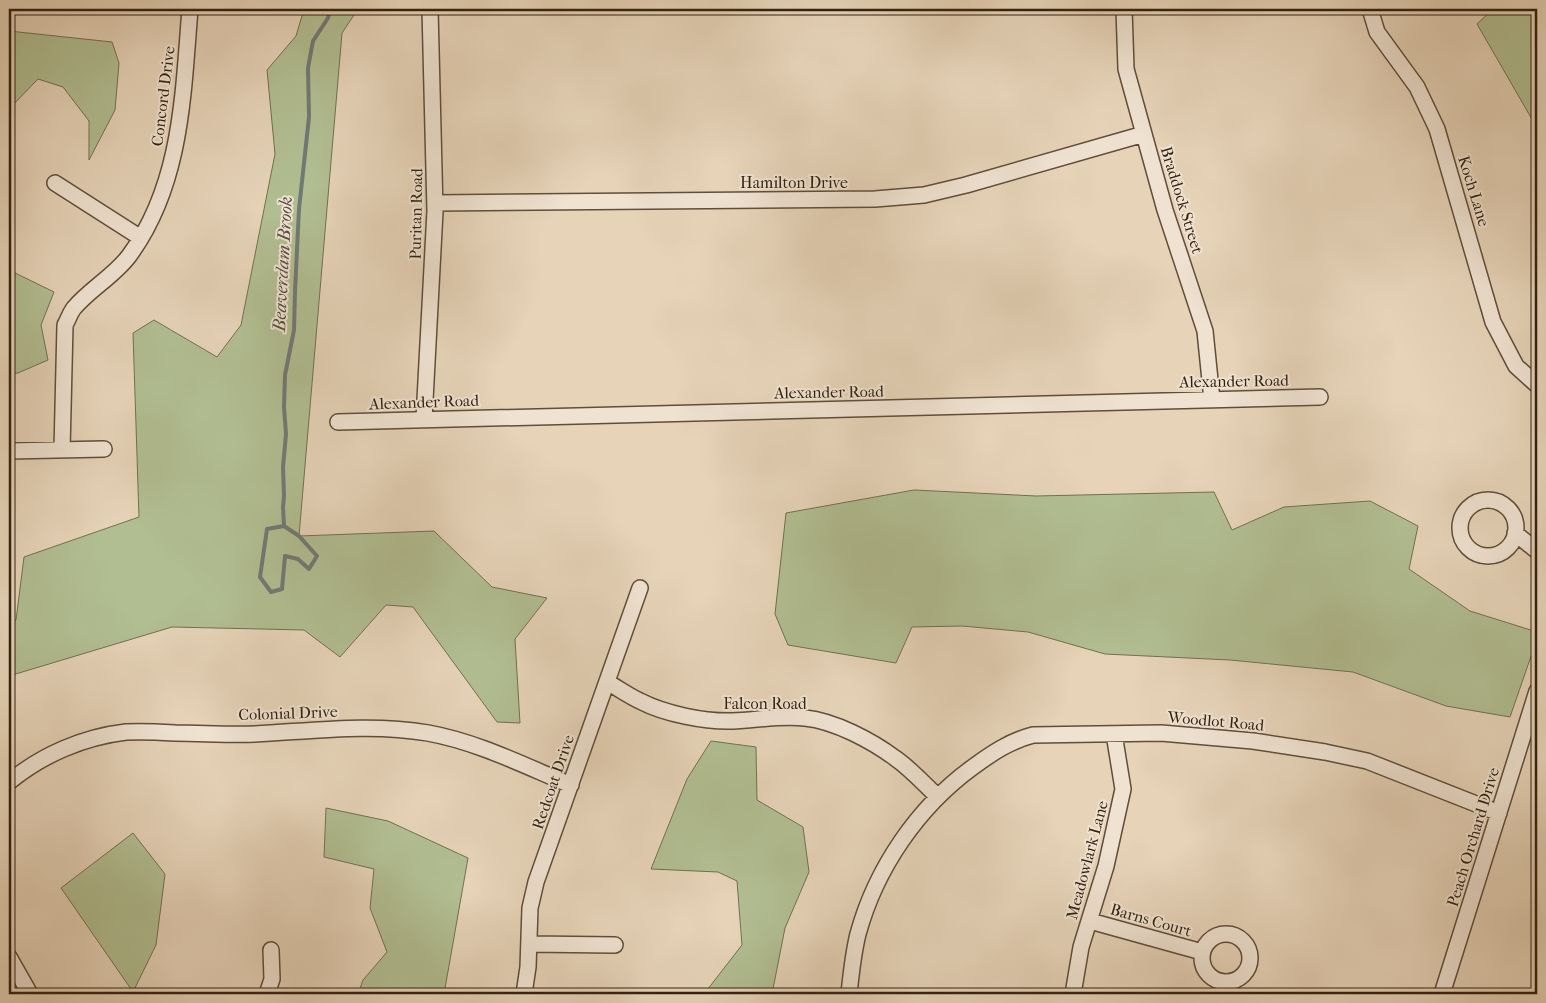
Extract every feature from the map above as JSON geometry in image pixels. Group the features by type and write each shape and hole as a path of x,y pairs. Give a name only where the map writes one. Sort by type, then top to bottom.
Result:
{"street":[{"name":"Concord Drive","path":"62,450 64,325 74,308 128,258 159,205 173,159 180,119 190,9"},
{"name":"Puritan Road","path":"424,420 435,203 430,9"},
{"name":"Braddock Street","path":"1124,9 1126,69 1166,210 1205,331 1212,400"},
{"name":"Koch Lane","path":"1370,9 1377,32 1416,86 1437,129 1493,322 1516,366 1537,385"},
{"name":"Hamilton Drive","path":"435,203 875,199 924,195 966,185 1144,134"},
{"path":"55,183 141,238"},
{"name":"Alexander Road","path":"338,422 1320,397"},
{"path":"9,451 104,449"},
{"path":"1515,533 1537,551"},
{"name":"Redcoat Drive","path":"524,994 529,944 530,908 536,882 640,588"},
{"name":"Falcon Road","path":"607,682 641,702 673,713 701,719 731,721 784,717 806,718 833,724 874,745 896,759 938,797"},
{"name":"Peach Orchard Drive","path":"1442,994 1537,691"},
{"name":"Colonial Drive","path":"9,782 38,761 59,750 81,742 126,732 253,734 367,727 399,728 461,741 571,785"},
{"name":"Woodlot Road","path":"848,994 858,933 872,895 898,845 938,797 963,774 989,755 1018,739 1033,735 1161,733 1253,741 1325,752 1367,761 1499,813"},
{"name":"Meadowlark Lane","path":"1073,994 1081,947 1106,866 1123,789 1114,734"},
{"name":"Barns Court","path":"1090,921 1202,952"},
{"path":"529,944 615,945"},
{"path":"268,994 272,979 271,950"},
{"path":"9,957 30,994"}],"green space":[{"path":"304,9 358,9 342,33 299,536 434,531 492,587 547,598 515,639 520,723 497,722 413,607 386,605 340,657 304,630 172,627 9,676 9,620 16,620 24,557 139,517 133,333 154,320 217,357 241,325 275,154 267,70 296,36"},
{"path":"1493,9 1537,9 1537,128 1477,24"},
{"path":"9,31 112,42 119,63 115,110 89,160 89,121 63,87 38,79 9,109"},
{"path":"9,270 54,292 41,325 48,360 18,373 9,374"},
{"path":"914,490 1036,496 1214,492 1232,530 1284,507 1370,501 1418,526 1409,569 1470,611 1537,632 1537,639 1510,717 1446,706 1353,672 1230,660 1105,654 1028,632 962,626 912,627 896,663 788,645 775,614 786,513"},
{"path":"711,741 756,747 757,800 803,827 809,872 785,928 772,994 704,994 742,945 737,881 718,872 651,869 687,779"},
{"path":"326,808 388,821 468,858 444,994 358,994 363,980 387,952 370,908 374,869 324,857"},
{"path":"133,833 165,874 156,945 133,992 61,888"}],"waterway":[{"name":"Beaverdam Brook","path":"284,526 285,375 294,330 299,209 309,117 308,68 313,41 328,18 330,9"},
{"path":"284,526 299,536 317,556 309,569 298,559 285,556 282,589 271,592 260,577 267,529 284,526"}]}
